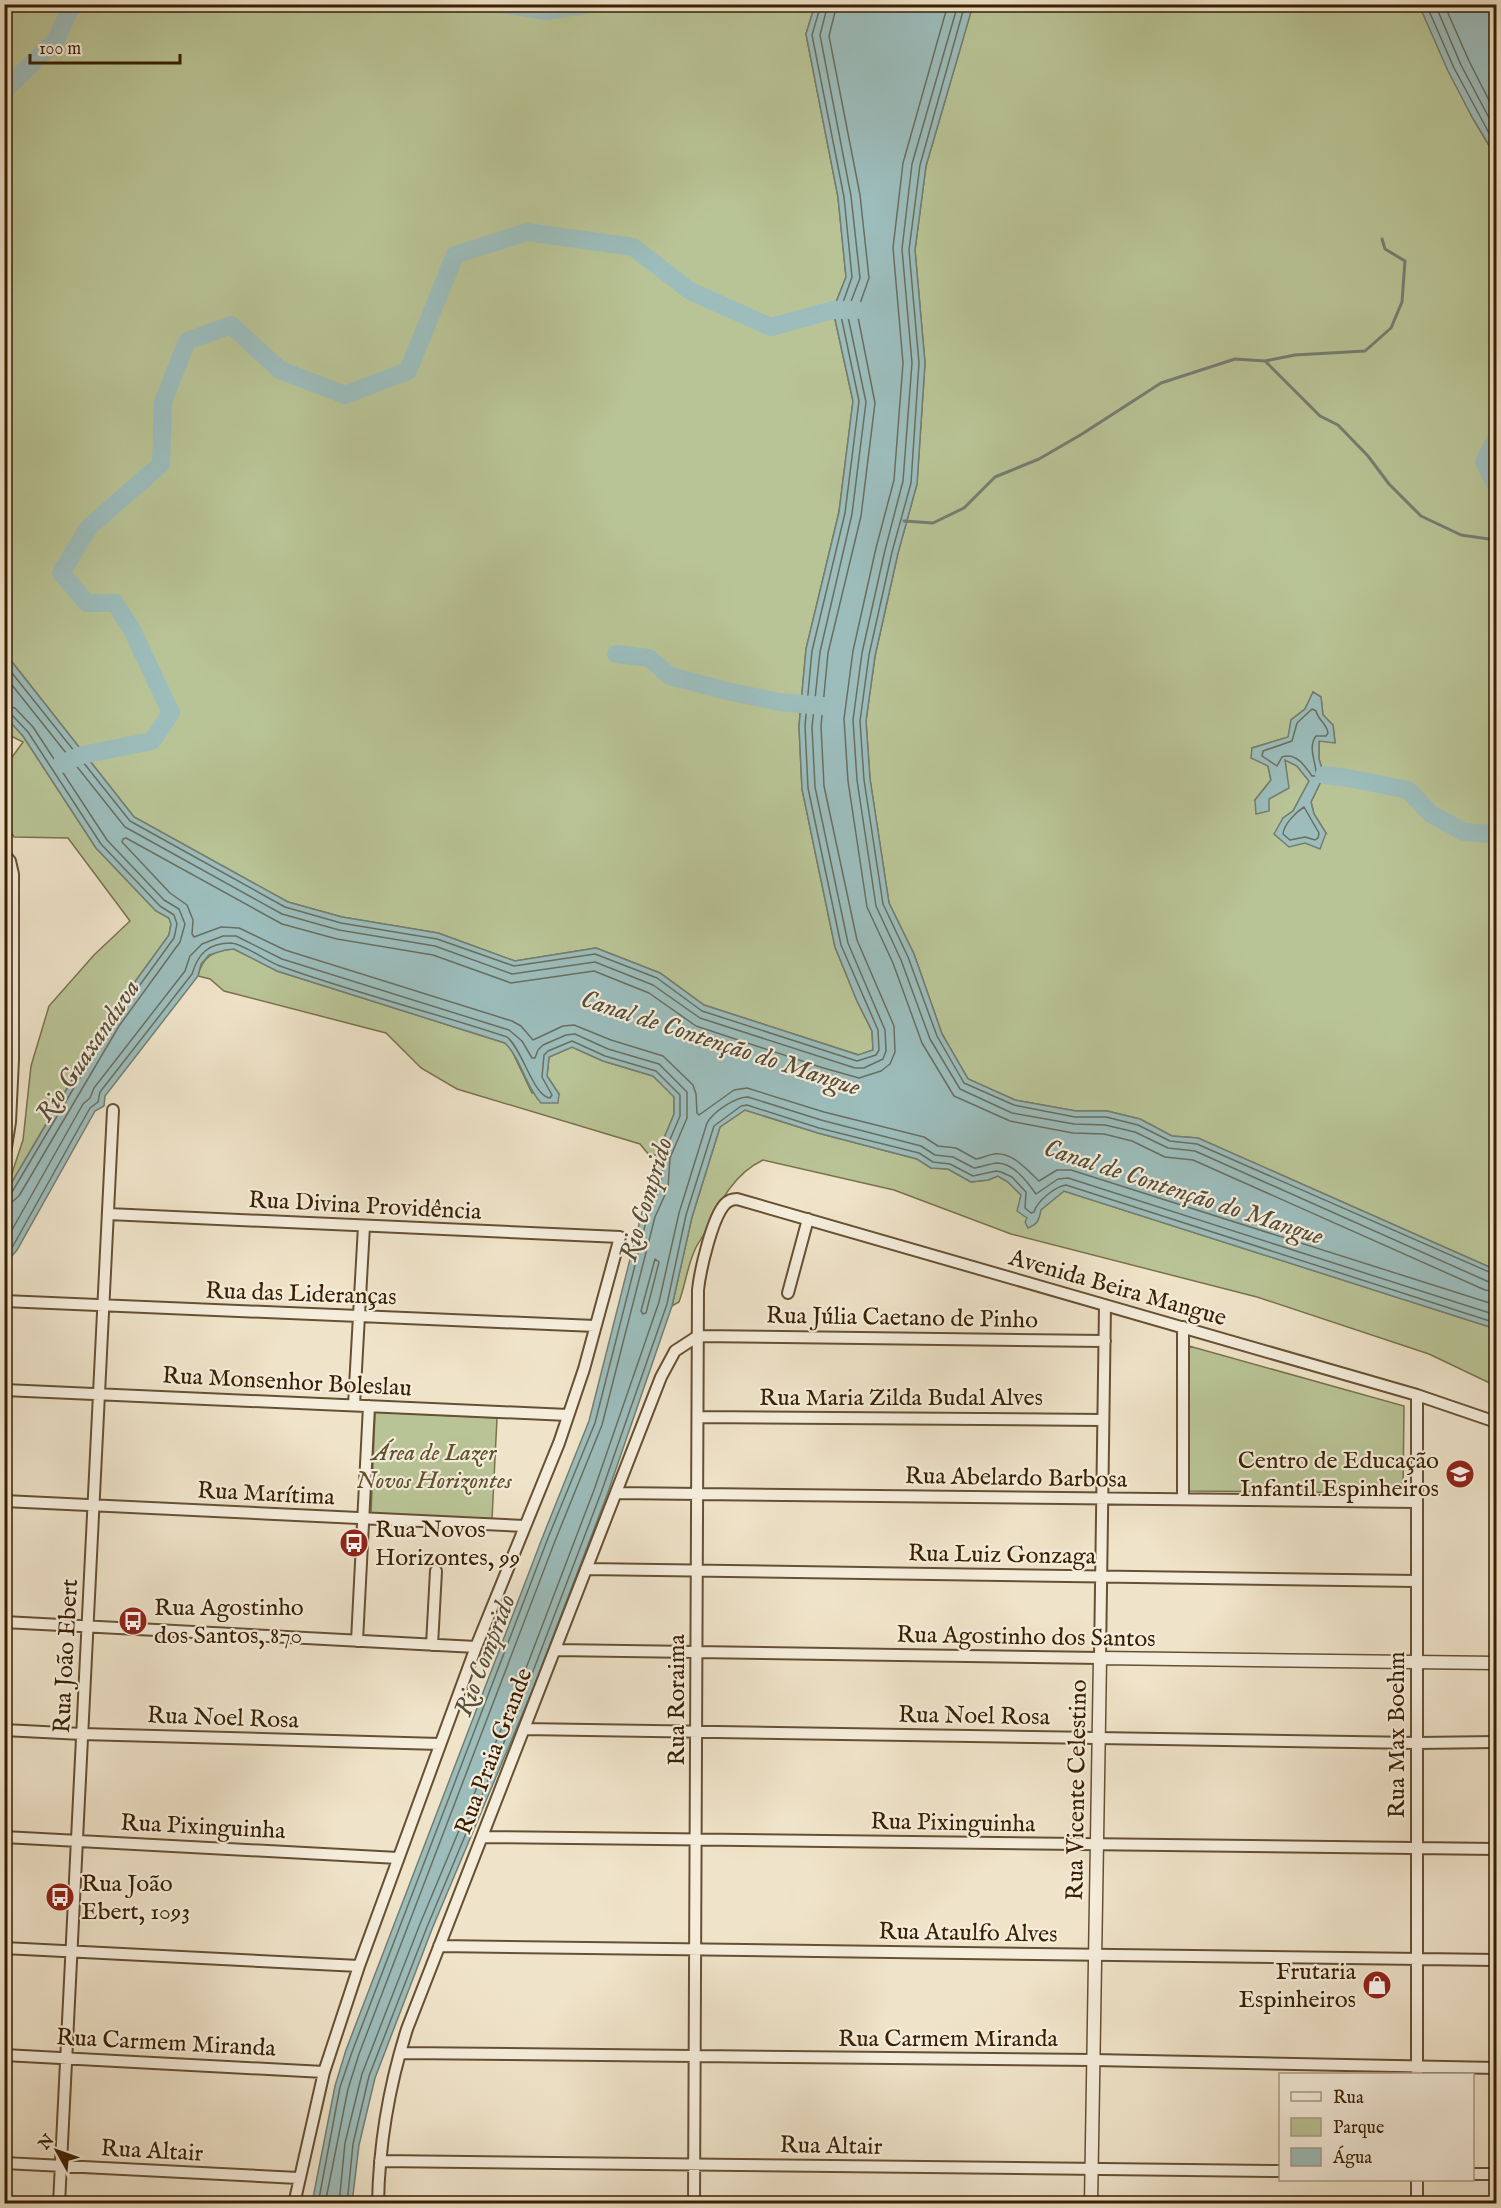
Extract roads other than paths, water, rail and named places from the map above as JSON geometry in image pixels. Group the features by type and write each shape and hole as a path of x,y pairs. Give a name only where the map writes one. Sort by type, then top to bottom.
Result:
{"street":[{"path":"4,1160 10,1122 9,1025 13,882 7,858"},
{"name":"Rua João Ebert","path":"59,2204 113,1110"},
{"name":"Avenida Beira Mangue","path":"727,1202 738,1199 1417,1395 1497,1422"},
{"name":"Rua Roraima","path":"694,2204 698,1290 702,1266 720,1211 727,1202"},
{"name":"Rua Divina Providência","path":"108,1214 620,1238 596,1326"},
{"path":"788,1293 808,1219"},
{"path":"354,1405 364,1226"},
{"name":"Rua das Lideranças","path":"4,1301 596,1326"},
{"name":"Rua Vicente Celestino","path":"1091,2204 1105,1305"},
{"path":"294,2204 298,2178 324,2072 359,1966 476,1647 548,1473 579,1386 596,1326"},
{"path":"1183,1327 1183,1499"},
{"name":"Rua Júlia Caetano de Pinho","path":"698,1336 1105,1341"},
{"name":"Rua Praia Grande","path":"378,2204 380,2161 389,2096 400,2053 667,1362 680,1346 698,1336"},
{"name":"Rua Monsenhor Boleslau","path":"4,1390 568,1415"},
{"name":"Rua Max Boehm","path":"1417,1395 1417,2071"},
{"path":"357,1641 369,1406"},
{"name":"Rua Maria Zilda Budal Alves","path":"698,1417 1103,1420"},
{"name":"Rua Abelardo Barbosa","path":"616,1493 1417,1502"},
{"name":"Rua Marítima","path":"4,1501 525,1526"},
{"name":"Rua Luiz Gonzaga","path":"586,1569 1417,1581"},
{"path":"432,1645 436,1571"},
{"path":"4,1622 476,1647"},
{"name":"Rua Agostinho dos Santos","path":"555,1650 1497,1663"},
{"name":"Rua Noel Rosa","path":"524,1729 1417,1743 1497,1742"},
{"name":"Rua Noel Rosa","path":"4,1730 440,1744"},
{"name":"Rua Pixinguinha","path":"4,1837 398,1858"},
{"name":"Rua Pixinguinha","path":"482,1837 1497,1849"},
{"name":"Rua Ataulfo Alves","path":"440,1946 1497,1960"},
{"path":"4,1948 359,1966"},
{"name":"Rua Carmem Miranda","path":"400,2053 1093,2060 1417,2071 1497,2068"},
{"name":"Rua Carmem Miranda","path":"4,2055 324,2072"},
{"name":"Rua Altair","path":"380,2161 1279,2171"},
{"name":"Rua Altair","path":"4,2163 298,2178"},
{"path":"1474,2174 1497,2174"},
{"path":"1417,2181 1417,2204"}],"water":[{"name":"Canal de Contenção do Mangue","path":"815,5 973,5 926,166 915,250 925,363 917,484 898,553 875,656 866,721 870,779 889,903 914,954 942,1034 968,1079 1015,1100 1076,1111 1107,1111 1140,1119 1172,1136 1198,1138 1496,1270 1496,1329 1064,1191 1041,1210 1038,1221 1028,1228 1025,1222 1027,1218 1017,1211 1021,1195 998,1176 971,1182 948,1169 931,1168 917,1159 818,1133 745,1110 720,1127 692,1217 672,1306 607,1495 533,1689 432,1929 375,2078 359,2145 352,2203 312,2203 335,2086 346,2050 589,1421 642,1212 655,1184 657,1155 674,1114 674,1097 653,1076 603,1061 572,1047 549,1057 547,1076 559,1094 558,1103 541,1103 531,1089 516,1057 505,1043 277,971 234,949 225,950 209,955 201,964 198,976 105,1096 104,1106 95,1111 17,1250 5,1264 5,1194 108,1019 169,935 171,924 169,918 156,911 96,848 23,736 5,716 5,653 134,817 288,902 342,917 438,933 515,961 596,948 660,973 704,1005 858,1055 873,1050 872,1031 835,947 802,789 799,726 806,649 839,512 853,401 833,310 846,277 838,197 806,34"},
{"path":"1419,5 1496,5 1496,157 1448,71"},
{"path":"1313,692 1321,697 1323,715 1333,725 1335,743 1319,741 1319,759 1324,775 1311,802 1314,814 1326,833 1320,849 1305,843 1289,847 1274,834 1283,818 1293,811 1309,781 1297,766 1285,760 1289,788 1269,799 1269,811 1256,814 1255,800 1271,780 1268,766 1251,758 1252,748 1288,737 1291,720 1305,709"}],"waterway":[{"path":"4,91 56,40 72,4"},
{"path":"500,4 547,11 589,4"},
{"path":"61,764 82,755 152,741 171,713 132,630 115,603 87,603 61,573 89,527 161,464 163,402 187,341 231,325 280,370 345,395 408,371 455,255 527,232 633,247 690,291 771,327 833,310 857,310"},
{"path":"1382,239 1385,249 1405,261 1402,302 1391,328 1365,351 1295,355 1265,361 1320,416 1338,425 1368,456 1389,484 1421,516 1461,535 1496,540"},
{"path":"904,521 933,523 964,508 995,477 1039,459 1161,383 1235,359 1265,361"},
{"path":"1496,439 1484,462 1496,486"},
{"path":"616,654 649,658 670,676 727,691 779,702 823,706"},
{"path":"1324,775 1408,790 1431,814 1464,832 1492,834 1496,830"}],"place":[{"name":"Centro de Educação Infantil Espinheiros","path":"1460,1474"},
{"name":"Rua Novos Horizontes, 99","path":"354,1543"},
{"name":"Rua Agostinho dos Santos, 870","path":"133,1621"},
{"name":"Rua João Ebert, 1093","path":"60,1897"},
{"name":"Frutaria Espinheiros","path":"1377,1985"}],"water label":[{"name":"Rio Guaxanduva","path":"87,1050"},
{"name":"Rio Comprido","path":"645,1199"},
{"name":"Rio Comprido","path":"484,1655"}],"park label":[{"name":"Área de Lazer Novos Horizontes","path":"434,1466"}]}
